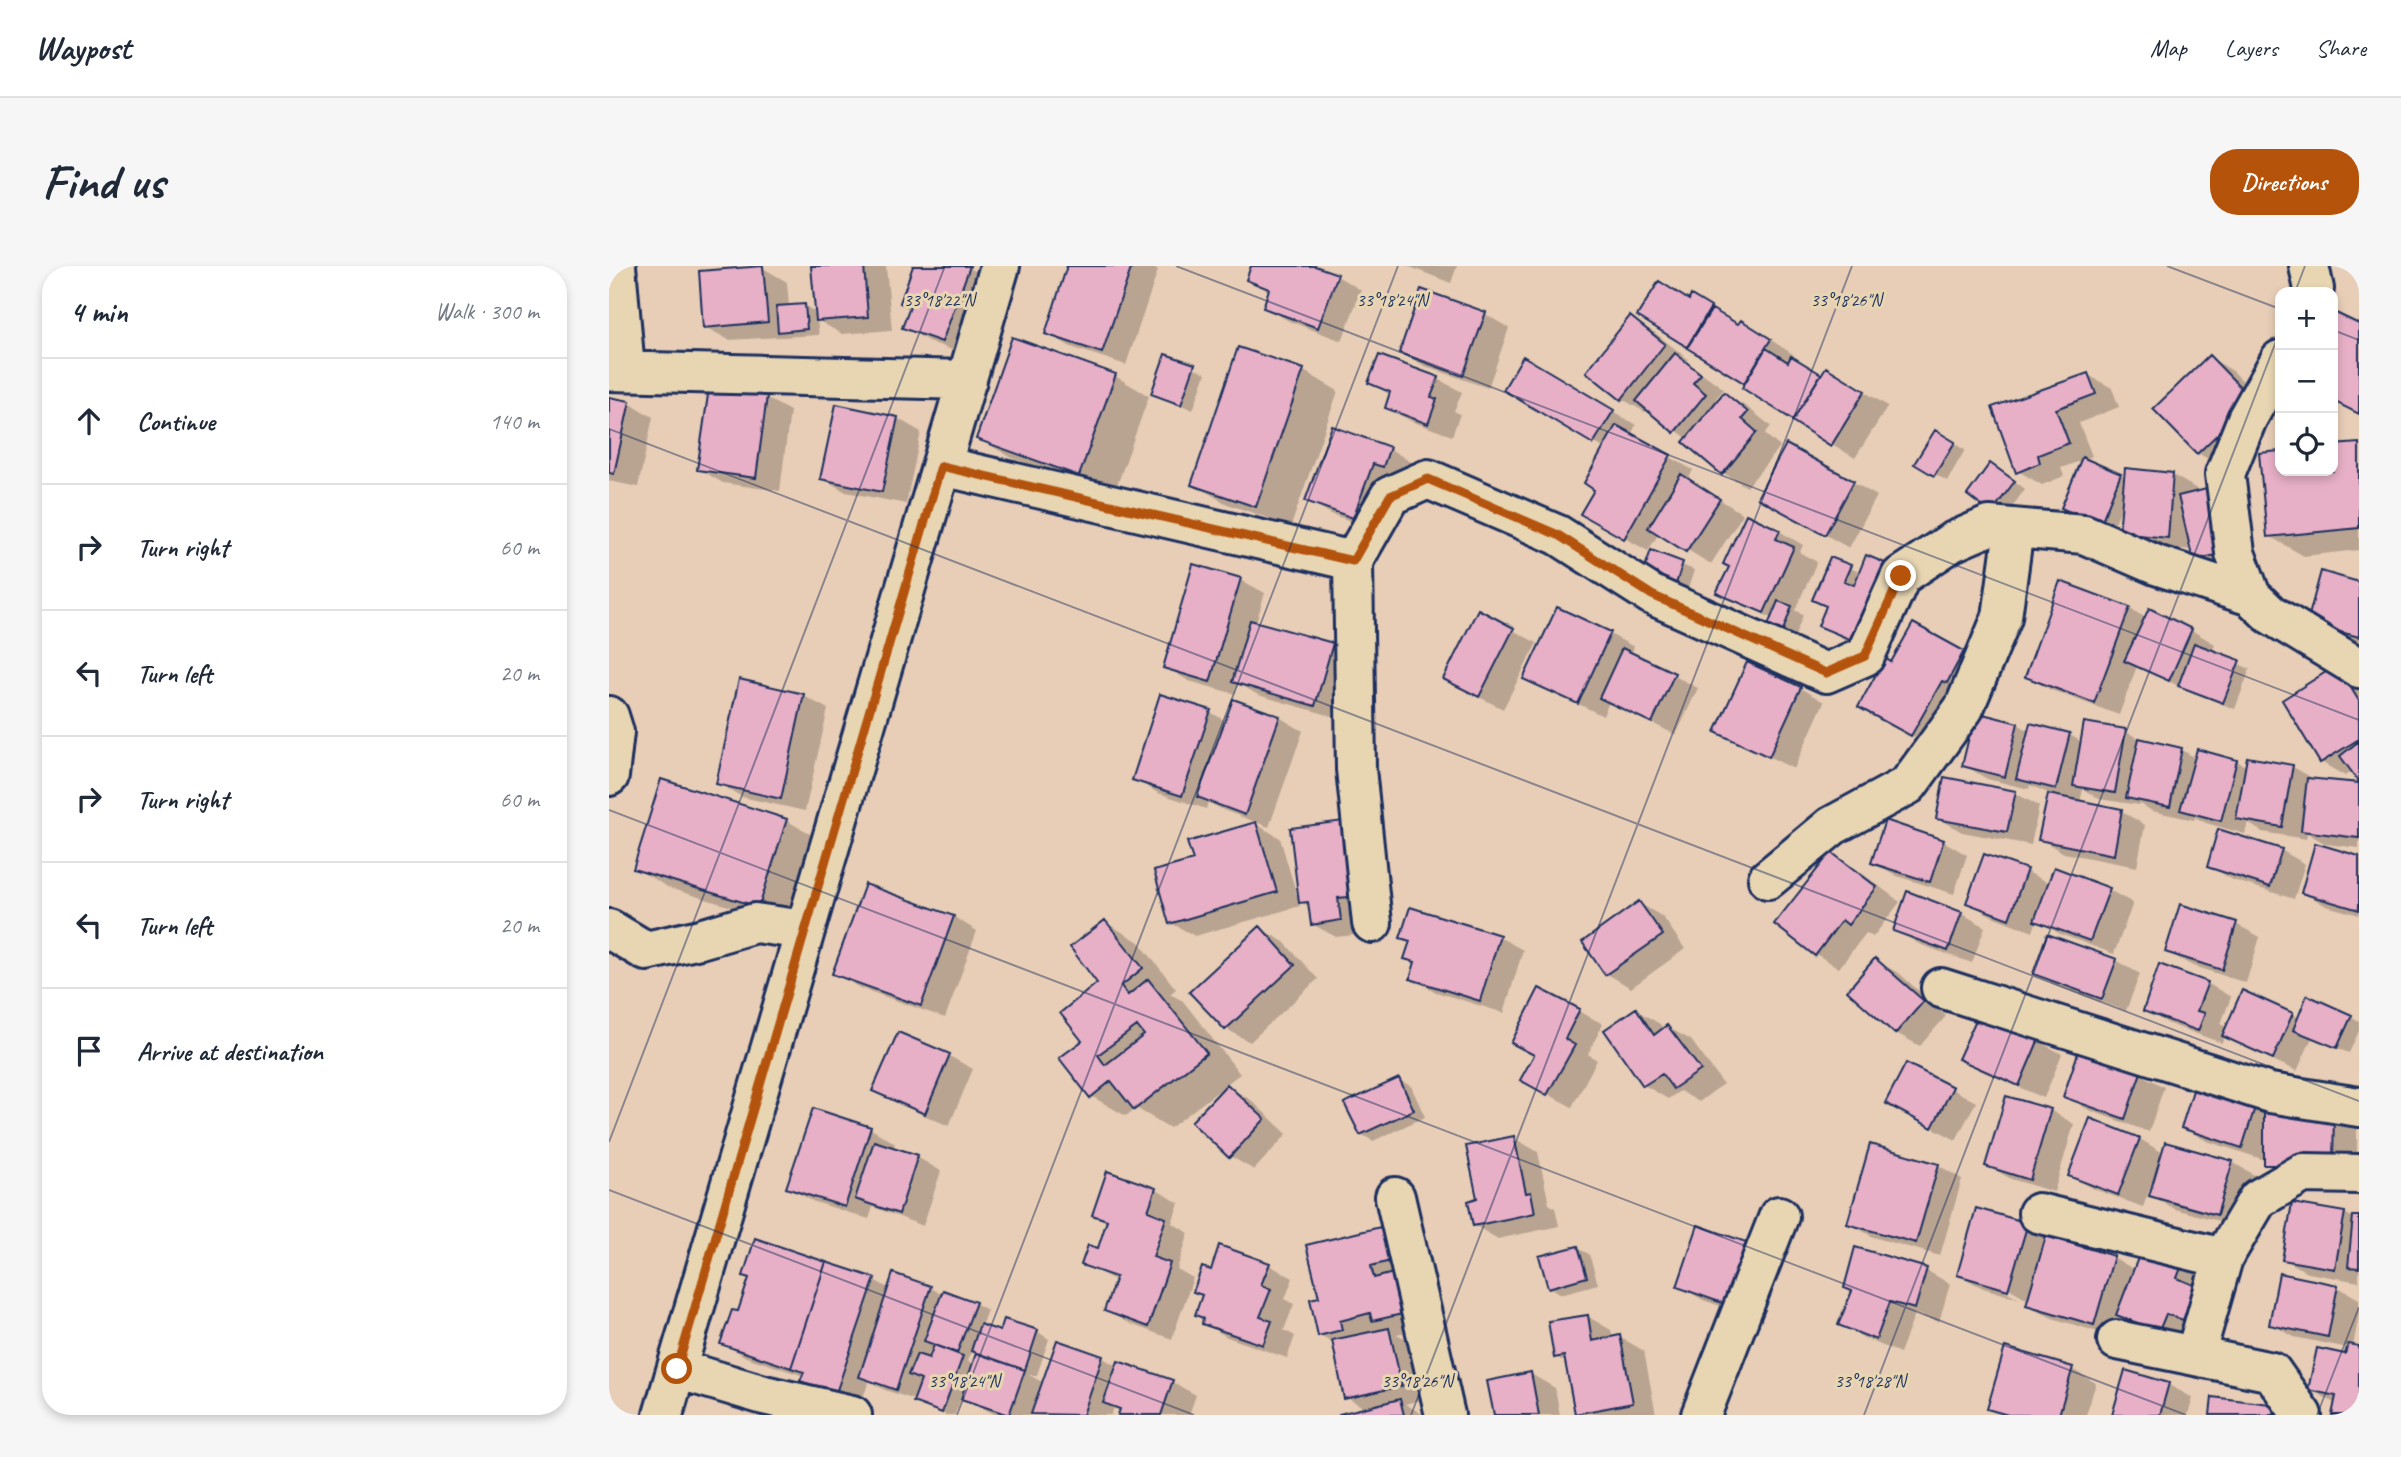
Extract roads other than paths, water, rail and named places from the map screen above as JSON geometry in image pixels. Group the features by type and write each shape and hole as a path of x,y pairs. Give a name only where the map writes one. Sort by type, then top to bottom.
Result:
{"street":[{"path":"616,266 617,371 967,380"},
{"path":"663,1415 1000,266"},
{"path":"2309,266 2314,287"},
{"path":"2251,596 2235,553 2225,474 2247,419 2275,369"},
{"path":"941,466 1353,561"},
{"path":"1372,923 1356,769 1353,561 1390,496 1428,479 1558,535 1652,595 1826,673 1865,656 1901,576 1952,542 1989,526 2084,534 2156,565 2251,596 2270,614 2359,668"},
{"path":"1768,879 1832,826 1908,785 1964,708 2002,617 2014,529"},
{"path":"609,716 614,732 609,776"},
{"path":"609,929 646,951 755,923 805,930"},
{"path":"1941,988 2270,1093 2359,1107"},
{"path":"2195,1356 2223,1258 2258,1199 2303,1173 2359,1174"},
{"path":"1395,1197 1445,1415"},
{"path":"2038,1213 2223,1258"},
{"path":"1701,1415 1779,1216"},
{"path":"2117,1340 2272,1372 2302,1415"},
{"path":"677,1369 764,1395 852,1415"}]}
